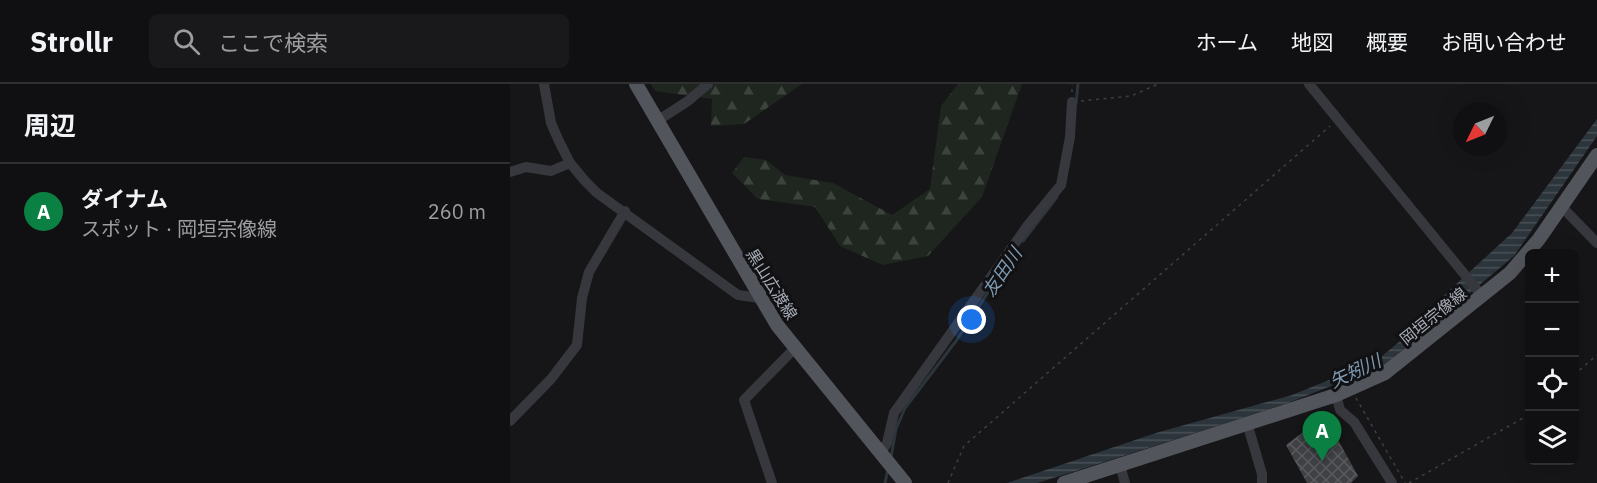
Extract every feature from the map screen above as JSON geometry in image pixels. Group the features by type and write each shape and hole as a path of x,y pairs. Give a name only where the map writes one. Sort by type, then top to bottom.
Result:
{"main road":[{"name":"黒山広渡線","path":"636,84 759,298 795,348 905,483"},
{"name":"岡垣宗像線","path":"1064,483 1336,395 1400,364 1483,297 1524,258 1597,155"}],"street":[{"path":"544,84 551,123 570,163 597,193 738,294 759,298"},
{"path":"657,120 688,101 708,84"},
{"path":"1309,84 1483,297"},
{"path":"881,453 887,443 894,413 1028,225 1061,185 1070,137 1072,102"},
{"path":"510,172 526,167 551,171 570,163"},
{"path":"1562,207 1597,243"},
{"path":"510,421 577,345 582,298 589,272 625,212"},
{"path":"772,483 744,400 795,348"},
{"path":"1336,395 1340,410 1354,423 1392,483"},
{"path":"1247,423 1262,474 1262,483"},
{"path":"1120,465 1125,483"}],"path":[{"path":"1072,102 1131,96 1158,84"},
{"path":"948,483 964,446 1338,119"},
{"path":"1579,371 1597,355"},
{"path":"1351,389 1405,483"},
{"path":"1409,483 1525,417"}],"green space":[{"path":"651,84 802,84 744,124 711,126 712,99 655,91"},
{"path":"958,84 1022,84 982,197 928,256 883,265 840,246 815,207 758,199 732,173 744,157 766,160 785,175 833,183 892,215 930,189 941,106"}],"water":[{"name":"矢矧川","path":"1597,119 1597,136 1514,256 1384,365 1288,403 1076,471 1037,483 1007,483 1156,433 1292,395 1376,361 1422,323 1441,298 1512,233"}],"building":[{"path":"1328,422 1358,476 1351,483 1307,483 1286,445 1306,430"}],"waterway":[{"name":"友田川","path":"1076,103 1078,84"},
{"name":"友田川","path":"1023,241 1057,197"},
{"name":"友田川","path":"891,457 896,429 905,408 956,341 1012,256"},
{"name":"友田川","path":"885,483 888,469"}],"place":[{"name":"ダイナム","path":"1322,461"}]}
